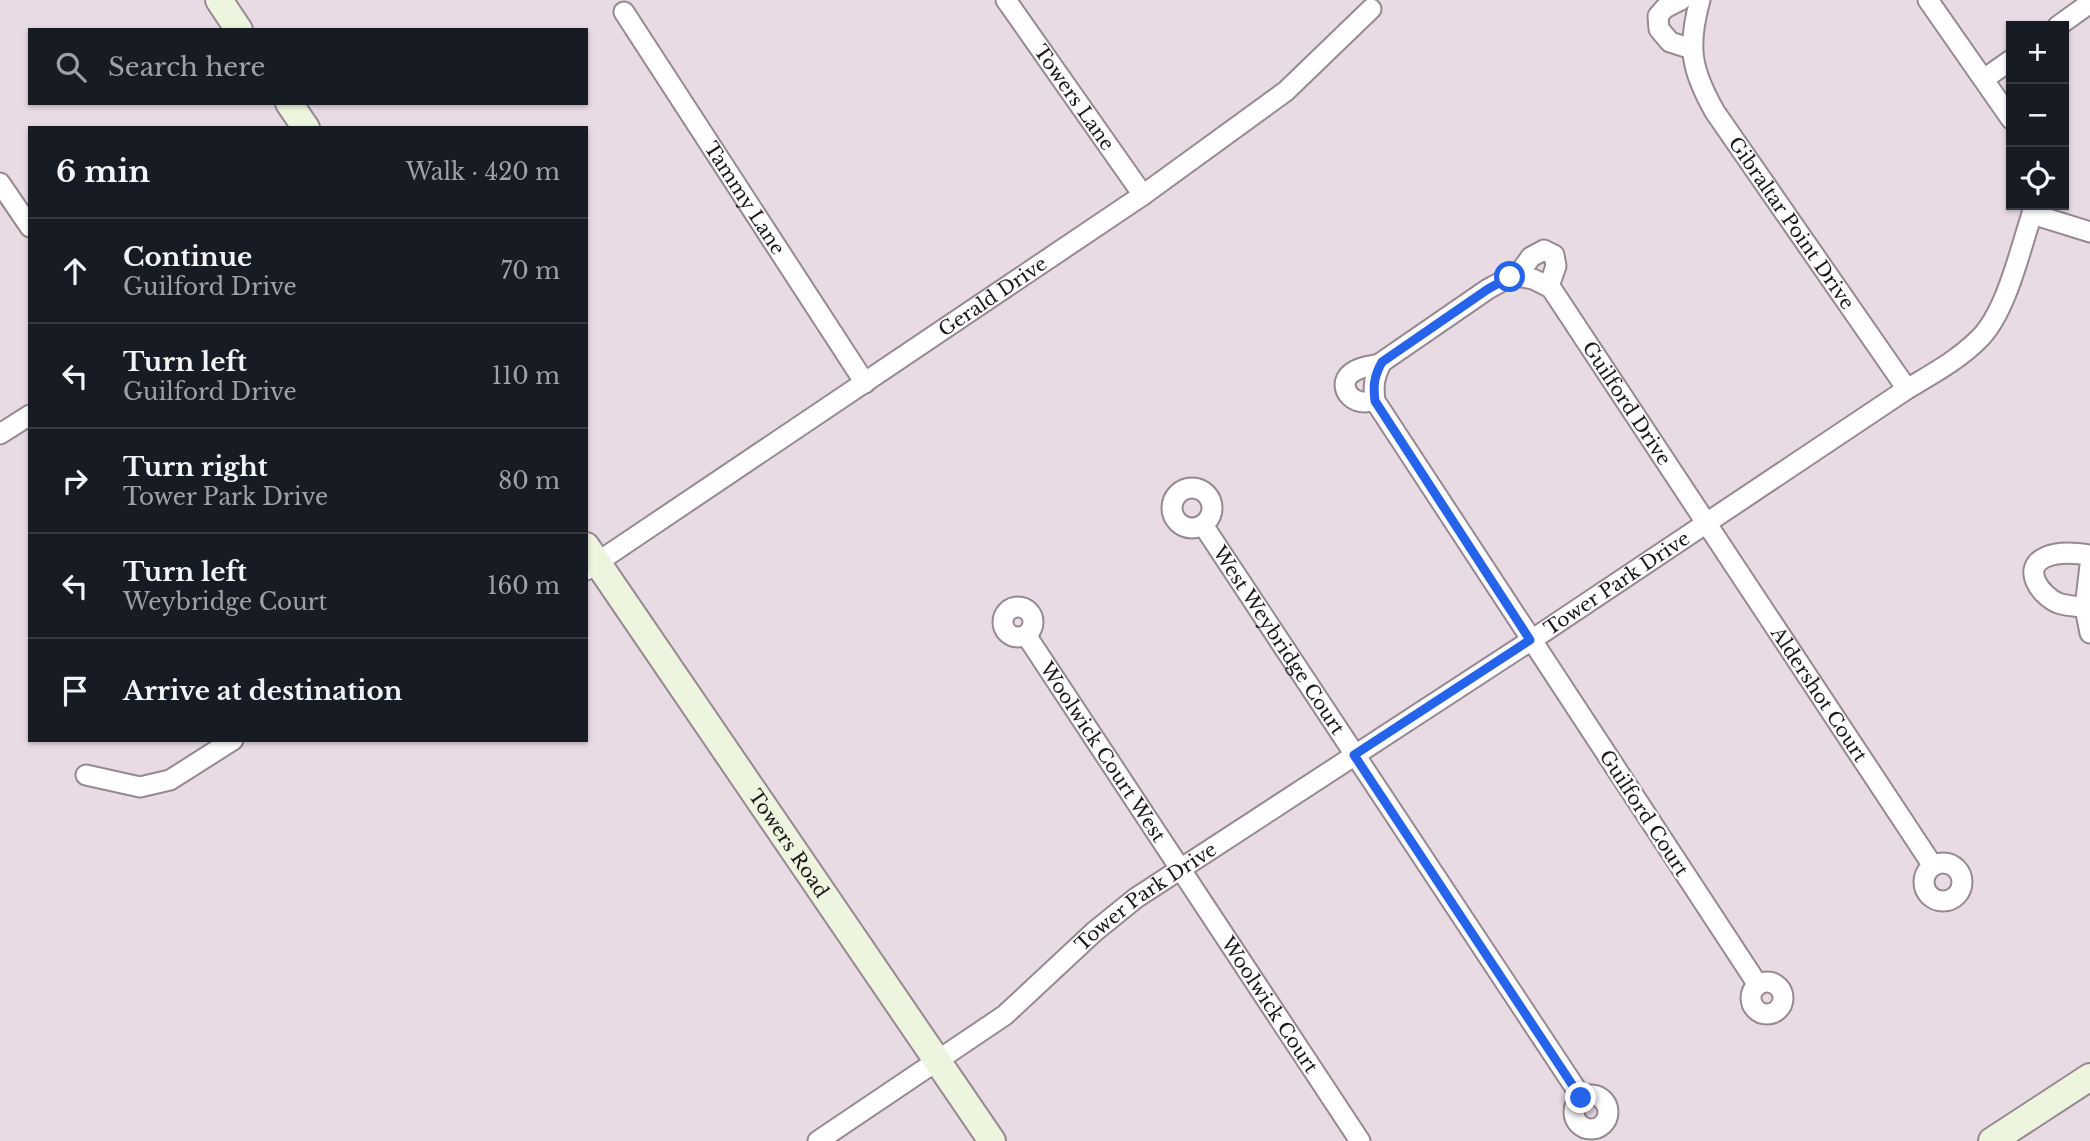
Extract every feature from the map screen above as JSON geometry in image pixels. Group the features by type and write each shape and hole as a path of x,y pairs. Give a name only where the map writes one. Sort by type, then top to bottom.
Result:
{"main road":[{"path":"219,0 238,28"},
{"path":"290,105 305,126"},
{"name":"Towers Road","path":"590,560 992,1141"},
{"path":"1993,1141 2090,1077"}],"street":[{"name":"Towers Lane","path":"1006,0 1143,195"},
{"path":"1681,0 1665,8 1658,16 1659,29 1670,42 1692,49"},
{"name":"Gibraltar Point Drive","path":"1700,0 1695,17 1692,49 1699,85 1907,389"},
{"path":"1928,0 2006,111"},
{"path":"2065,21 2090,3"},
{"name":"Gerald Drive","path":"590,560 866,383 1143,195 1286,91 1371,9"},
{"name":"Tammy Lane","path":"624,12 866,383"},
{"path":"1984,79 2006,64"},
{"path":"0,183 28,224"},
{"name":"Tower Park Drive","path":"818,1141 1005,1015 1094,932 1136,898 1907,389 1946,366 1980,338 1998,312 2032,210"},
{"path":"2035,210 2090,232"},
{"path":"1375,401 1360,403 1348,396 1345,382 1350,373 1380,364 1488,289 1510,277 1533,279 1549,286 1556,265 1553,254 1544,250 1531,257 1517,276"},
{"name":"Guilford Drive","path":"1549,286 1706,523"},
{"path":"1380,364 1375,373 1373,387 1375,401 1530,640"},
{"path":"0,434 28,417"},
{"name":"Aldershot Court","path":"1706,523 1933,866"},
{"name":"West Weybridge Court","path":"1203,525 1582,1098"},
{"path":"2085,608 2057,603 2042,592 2036,585 2034,570 2036,564 2045,557 2074,553 2090,555"},
{"path":"2090,565 2085,608 2090,633"},
{"name":"Woolwick Court West","path":"1026,635 1181,869"},
{"name":"Guilford Court","path":"1530,640 1758,985"},
{"path":"86,775 140,787 170,780 230,742"},
{"name":"Woolwick Court","path":"1181,869 1360,1141"}],"route":[{"path":"1510,277 1488,289 1382,362 1375,373 1373,387 1375,401 1530,640 1354,755 1581,1098"}]}
